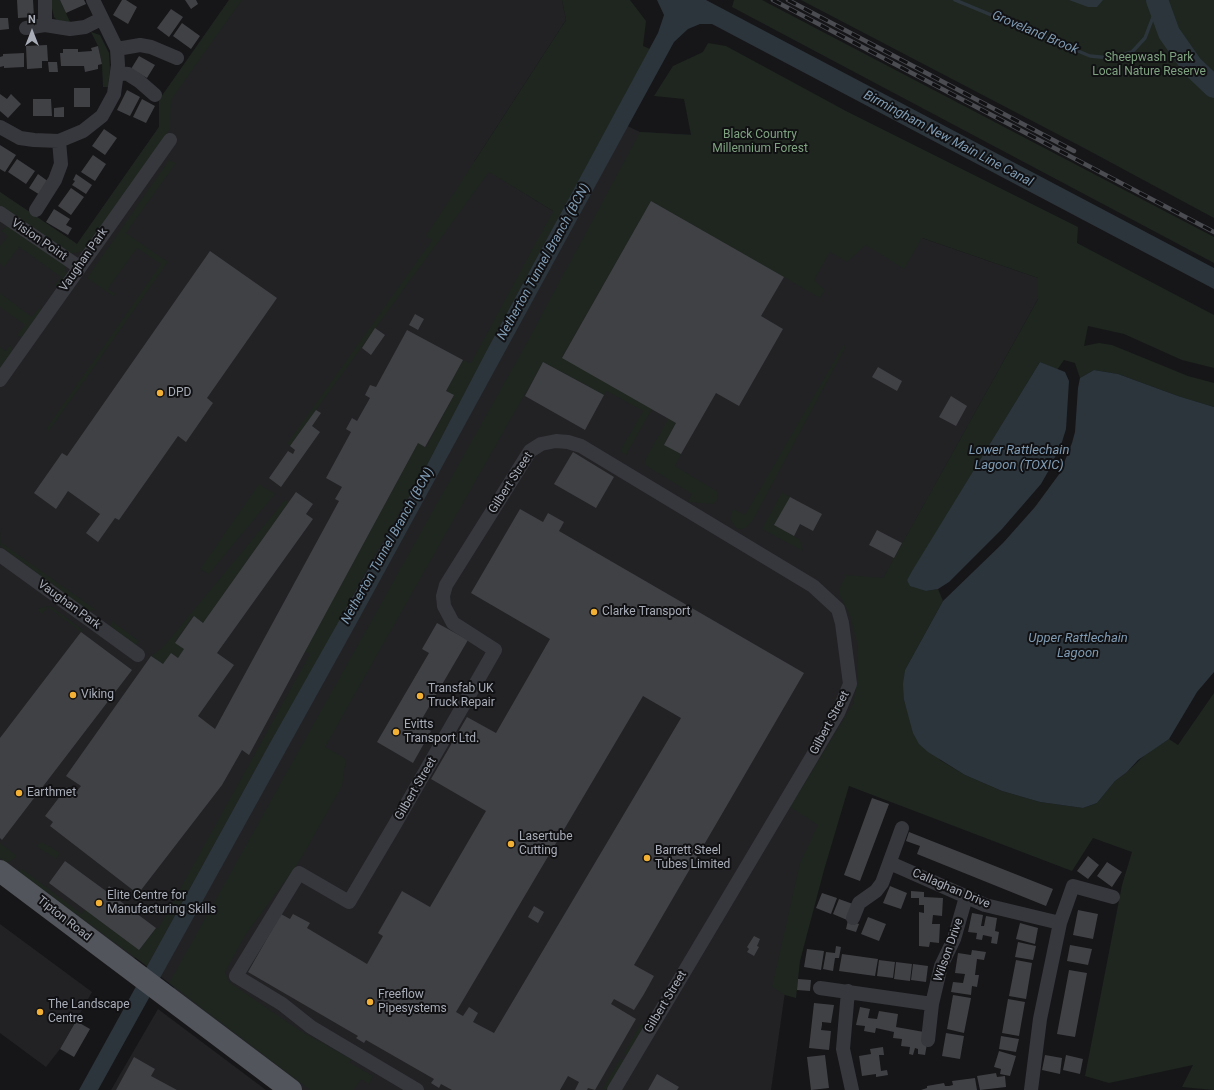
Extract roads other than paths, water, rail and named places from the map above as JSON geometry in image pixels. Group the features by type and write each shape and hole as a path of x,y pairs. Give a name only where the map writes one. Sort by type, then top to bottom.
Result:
{"main road":[{"name":"Tipton Road","path":"0,871 168,997 287,1089"}],"street":[{"path":"45,0 45,25"},
{"path":"0,127 20,138 59,141 83,131 102,116 114,94 118,73 117,49 93,0"},
{"path":"26,28 45,25 70,30 85,27 101,19"},
{"path":"117,49 140,45 152,47 177,58"},
{"path":"118,73 128,74 139,81 155,96"},
{"name":"Vaughan Park","path":"0,380 170,140"},
{"path":"36,210 55,180 61,164 59,141"},
{"name":"Vision Point","path":"0,213 79,267"},
{"name":"Gilbert Street","path":"417,1090 311,1028 282,1004 236,976 299,873 348,902 394,826 495,650 453,623 444,606 443,596 446,585 530,451 541,444 556,441 568,442 581,446 813,586 838,609 842,624 850,684 838,713 614,1090"},
{"name":"Vaughan Park","path":"0,555 138,655"},
{"path":"853,918 859,903 876,891 882,883 902,828"},
{"name":"Callaghan Drive","path":"890,863 985,905 1060,923"},
{"path":"1031,1090 1040,1019 1060,923 1073,886 1113,897"},
{"name":"Wilson Drive","path":"928,1040 932,1004 941,966 954,940 966,897"},
{"path":"820,988 932,1004"},
{"path":"848,992 843,1049 852,1090"}],"water":[{"path":"657,0 706,0 1214,268 1214,289 712,24 700,24 688,29 674,42 355,626 98,1090 79,1090 270,743 426,467 486,352 658,33 664,15"},
{"path":"1069,0 1103,0 1097,7 1088,7"},
{"name":"Lower Rattlechain Lagoon (TOXIC)","path":"1040,362 1065,372 1069,381 1066,429 1062,442 1041,484 1002,529 949,582 938,589 926,591 910,586 907,580 912,571"},
{"name":"Upper Rattlechain Lagoon","path":"1094,370 1118,374 1178,396 1214,407 1214,672 1197,692 1169,739 1138,760 1127,772 1115,781 1097,803 1083,808 1040,802 1002,791 965,775 928,752 919,744 913,733 904,700 903,684 905,670 943,601 1003,543 1035,507 1060,473 1075,432 1080,378"}],"waterway":[{"name":"Groveland Brook","path":"955,0 1090,56 1111,58 1132,52 1145,38 1158,4"},
{"path":"1157,0 1169,33 1192,66 1214,87"}],"railway":[{"path":"773,0 1214,232"},
{"path":"788,0 1074,151"}],"place":[{"name":"DPD","path":"160,393"},
{"name":"Clarke Transport","path":"594,612"},
{"name":"Viking","path":"73,695"},
{"name":"Transfab UK Truck Repair","path":"420,696"},
{"name":"Evitts Transport Ltd.","path":"396,732"},
{"name":"Earthmet","path":"19,793"},
{"name":"Lasertube Cutting","path":"511,844"},
{"name":"Barrett Steel Tubes Limited","path":"647,858"},
{"name":"Elite Centre for Manufacturing Skills","path":"99,903"},
{"name":"Freeflow Pipesystems","path":"370,1002"},
{"name":"The Landscape Centre","path":"40,1012"}],"park label":[{"name":"Sheepwash Park Local Nature Reserve","path":"1149,65"},
{"name":"Black Country Millennium Forest","path":"760,142"}],"water label":[{"name":"Birmingham New Main Line Canal","path":"948,139"},
{"name":"Netherton Tunnel Branch (BCN)","path":"544,262"},
{"name":"Netherton Tunnel Branch (BCN)","path":"388,546"}]}
